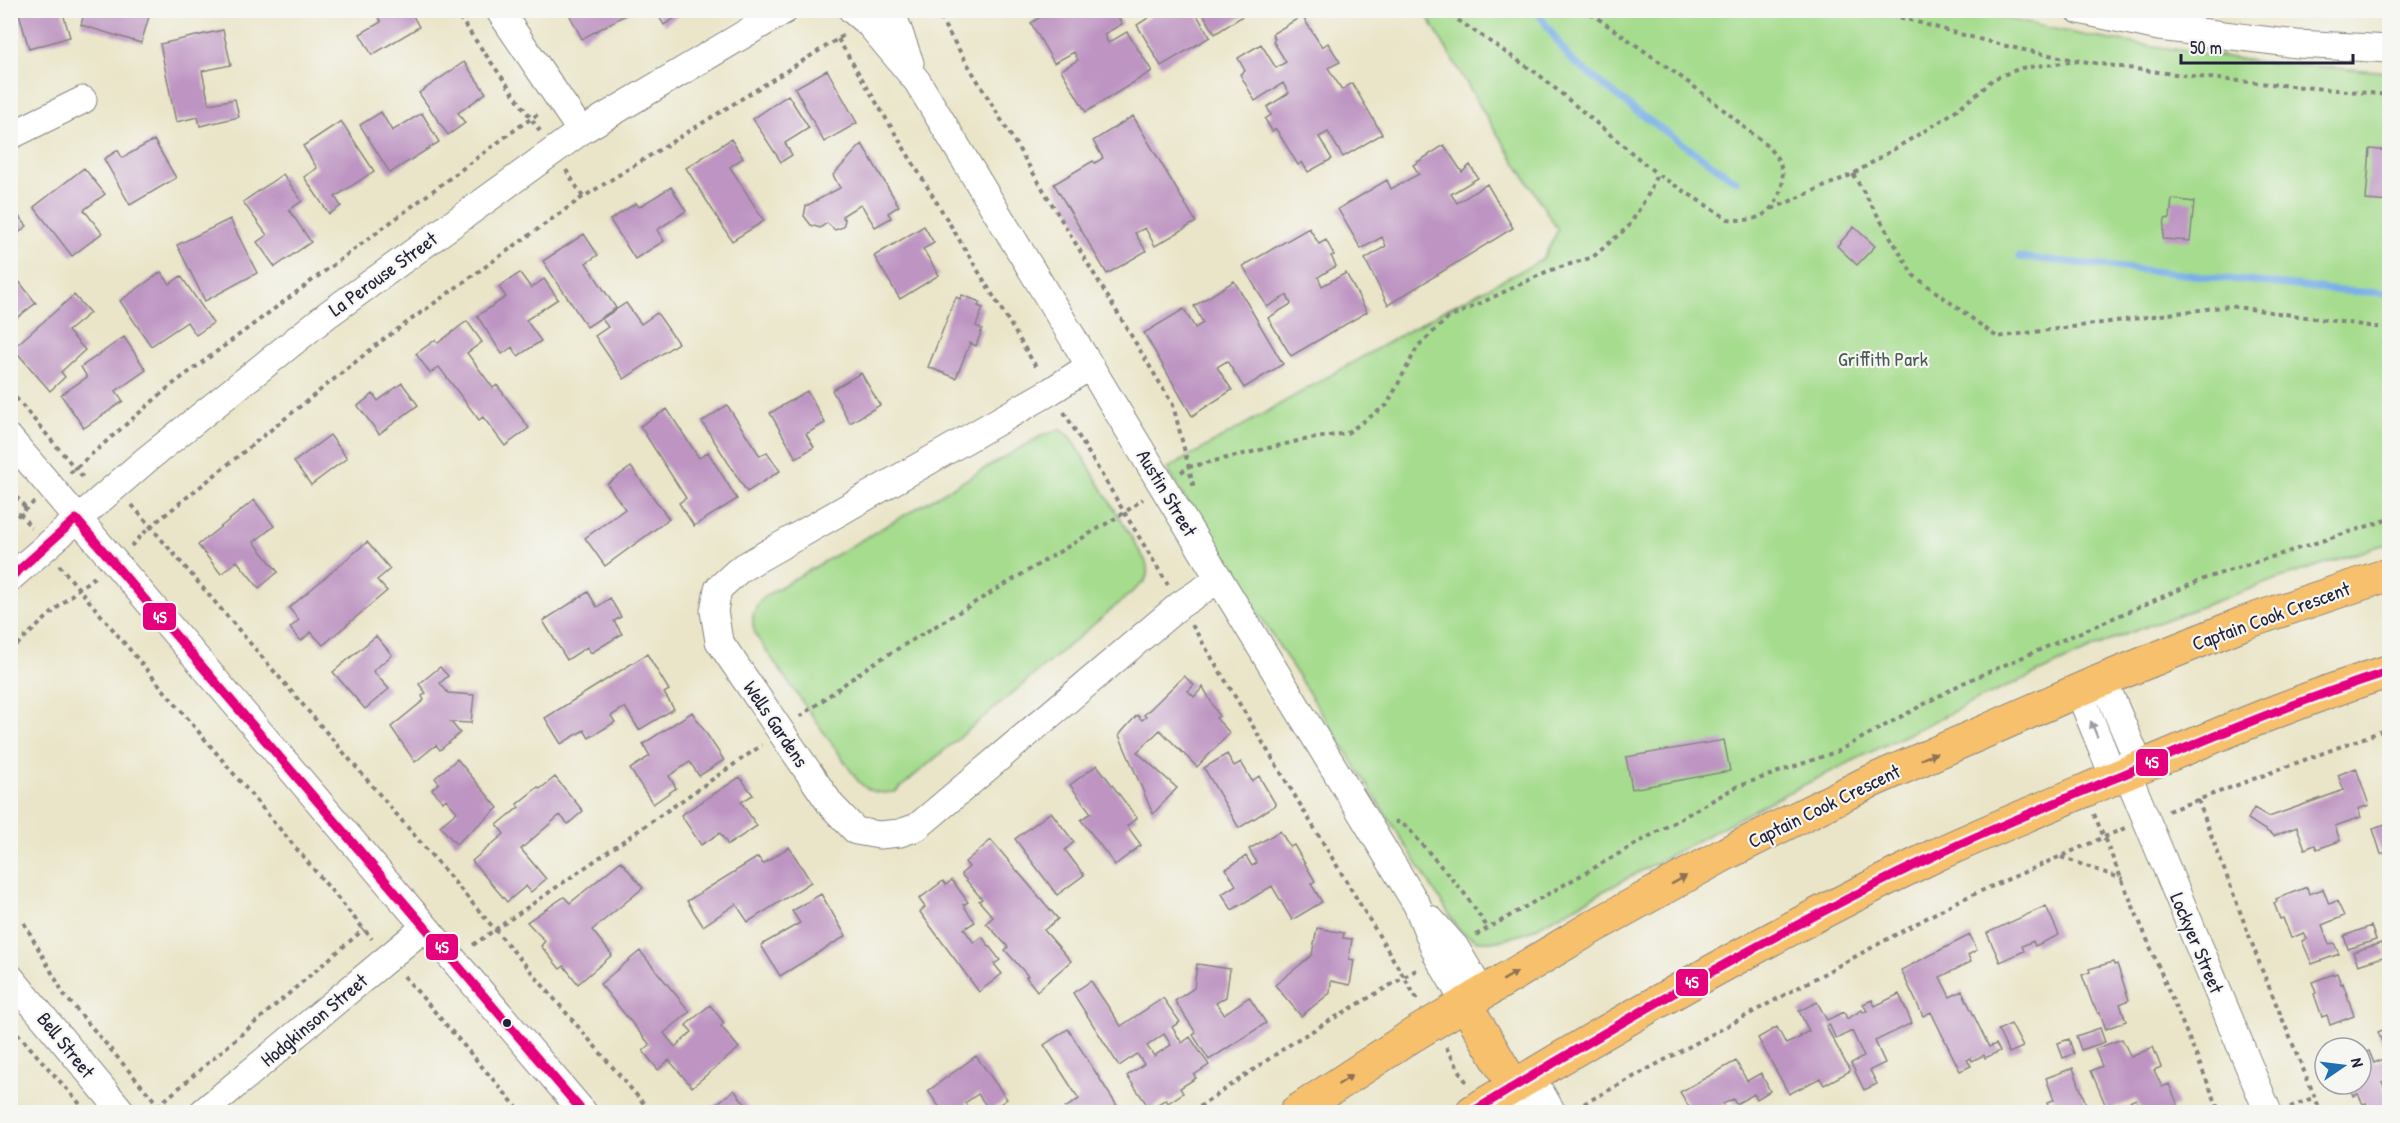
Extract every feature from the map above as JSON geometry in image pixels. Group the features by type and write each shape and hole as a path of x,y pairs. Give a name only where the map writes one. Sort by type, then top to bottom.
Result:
{"main road":[{"name":"Captain Cook Crescent","path":"1296,1113 1432,1023 1591,928 1749,842 1865,784 2093,684 2244,622 2390,574"},
{"path":"1476,1110 1525,1092 1619,1022 1828,909 1940,854 2084,791 2329,690 2390,671"},
{"path":"1474,998 1525,1092"}],"street":[{"path":"499,10 581,131"},
{"name":"La Perouse Street","path":"10,578 108,492 327,315 581,131 785,10"},
{"name":"Austin Street","path":"852,10 870,25 917,81 1417,905 1438,957 1474,998"},
{"name":"Austin Street","path":"891,10 917,81"},
{"path":"2079,10 2159,27 2297,44 2390,49"},
{"path":"10,136 83,100"},
{"name":"Wells Gardens","path":"1090,366 1051,391 740,568 718,589 714,611 719,641 831,805 856,831 879,835 917,827 1180,605 1219,579"},
{"path":"10,439 583,1113"},
{"name":"Lockyer Street","path":"2093,684 2084,704 2108,763 2127,773 2145,819 2277,1111"},
{"name":"Hodgkinson Street","path":"203,1113 425,927"},
{"name":"Bell Street","path":"10,977 122,1113"},
{"path":"1525,1092 1552,1113"}],"path":[{"path":"454,10 532,118 583,197"},
{"path":"935,10 1173,405 1195,490"},
{"path":"1443,10 1538,74 1657,174 1728,219 1741,221 1754,219 1769,210 1853,174 1944,119 1980,92 1993,79 2021,68 2086,60"},
{"path":"1586,10 1722,108 1771,151 1782,170 1783,182 1780,194 1769,210"},
{"path":"1874,10 2016,48 2086,60 2179,74 2390,95"},
{"path":"10,651 77,590 114,563 150,527 384,339 583,197 838,39 1404,977 1295,1041 1192,1113"},
{"path":"10,522 52,489 169,387 532,118 560,100"},
{"path":"453,960 781,732 869,666 1124,513 1189,466 1298,441 1347,433 1387,405 1418,346 1447,319 1548,271 1593,256 1629,226 1657,174"},
{"path":"1853,174 1913,275 1997,337 2229,306 2390,329"},
{"path":"10,391 75,468 150,527 651,1113"},
{"path":"10,490 27,508"},
{"path":"20,513 77,590 521,1113"},
{"path":"1392,819 1407,827 1464,893 1488,928 1736,787 1839,751 1963,683 2206,578 2390,519"},
{"path":"1569,1113 1956,903 2145,819 2390,728"},
{"path":"2084,791 2220,1113"},
{"path":"2198,800 2262,970 2321,1113"},
{"path":"2060,857 2123,879"},
{"path":"24,923 65,996 159,1106"},
{"path":"151,1113 364,929"},
{"path":"1432,1023 1476,1110"},
{"path":"10,1028 18,1034 87,1113"},
{"path":"2277,1111 2315,1097"}],"green space":[{"name":"Griffith Park","path":"1424,11 1970,11 2092,37 2261,62 2389,72 2389,543 2280,578 2118,637 1973,702 1769,802 1526,933 1498,941 1477,941 1459,930 1167,469 1441,312 1542,260 1558,230 1483,111"},
{"path":"1060,429 1071,437 1145,560 1148,571 1146,579 895,792 879,793 870,790 858,781 756,636 753,618 756,607 770,593 1043,435"}],"building":[{"path":"18,10 62,10 70,37 29,49"},
{"path":"85,10 151,10 141,43 81,25"},
{"path":"374,10 410,10 419,27 372,55 360,34 381,22"},
{"path":"567,10 634,10 582,39"},
{"path":"655,10 682,10 683,13 664,25"},
{"path":"1051,10 1114,10 1122,24 1104,34 1108,43 1127,32 1152,71 1086,112 1061,70 1078,60 1074,52 1054,63 1031,23"},
{"path":"1155,10 1194,10 1210,37 1161,66 1137,25 1156,13"},
{"path":"1201,10 1252,10 1215,34"},
{"path":"1302,16 1322,47 1328,43 1340,62 1328,68 1342,90 1352,83 1382,134 1343,157 1328,132 1319,137 1332,159 1308,172 1302,162 1298,165 1276,129 1272,131 1265,119 1271,115 1267,107 1289,93 1283,83 1255,101 1240,74 1245,71 1238,58 1261,44 1276,68 1286,62 1273,41 1275,39 1272,34"},
{"path":"223,30 231,65 202,71 209,104 235,99 239,117 200,126 198,117 176,122 160,44"},
{"path":"464,62 486,93 458,113 465,123 448,135 419,93"},
{"path":"827,70 857,123 824,142 795,88"},
{"path":"788,95 809,128 785,143 792,155 781,162 753,119"},
{"path":"381,112 392,131 422,113 439,142 390,173 360,125"},
{"path":"1133,116 1196,222 1155,246 1145,228 1135,233 1146,251 1107,274 1054,184 1093,161 1095,163 1103,158 1093,141"},
{"path":"341,121 374,171 335,197 341,206 329,214 304,177 317,168 303,146"},
{"path":"731,139 743,158 730,167 764,221 732,241 686,168"},
{"path":"154,140 176,178 130,205 104,159 118,150 122,158"},
{"path":"862,144 899,206 888,213 891,218 875,227 861,204 842,216 845,220 843,227 835,230 827,223 820,228 811,225 804,216 806,206 840,188 833,175"},
{"path":"1444,145 1462,172 1470,165 1478,178 1451,194 1457,203 1487,184 1513,228 1388,305 1365,259 1386,246 1382,237 1361,249 1338,209 1387,180 1391,189 1419,174 1413,165"},
{"path":"2370,149 2390,151 2390,202 2366,200"},
{"path":"84,168 105,194 84,210 102,233 72,256 34,207"},
{"path":"283,174 302,201 289,210 311,242 275,267 257,242 267,235 243,202"},
{"path":"671,187 686,211 657,230 664,241 635,259 610,220 636,203 639,207"},
{"path":"2172,199 2194,202 2190,241 2163,239 2165,219 2170,218"},
{"path":"10,206 27,226 10,240"},
{"path":"230,219 257,273 205,301 177,245"},
{"path":"924,226 934,243 923,249 939,275 900,299 874,256"},
{"path":"1854,227 1875,246 1857,265 1837,246"},
{"path":"1309,228 1319,244 1326,240 1334,255 1331,256 1336,266 1318,277 1322,286 1346,273 1367,312 1291,356 1268,318 1291,304 1287,295 1267,307 1243,266"},
{"path":"584,234 598,255 586,263 616,308 587,327 543,261"},
{"path":"10,270 36,303 10,323"},
{"path":"161,272 170,284 181,276 213,323 196,335 187,322 151,346 120,301"},
{"path":"520,273 531,288 544,279 558,299 526,320 541,341 518,356 512,347 502,354 477,316 506,297 499,287"},
{"path":"1234,281 1283,364 1244,388 1227,361 1217,367 1232,390 1192,416 1144,333 1184,309 1195,328 1203,323 1194,306"},
{"path":"74,295 90,313 68,331 85,350 61,372 65,377 50,391 13,348"},
{"path":"962,295 980,302 978,306 983,308 976,326 982,329 976,346 970,343 956,378 928,367 956,297 960,299"},
{"path":"626,303 641,324 657,313 678,343 624,379 595,336 608,327 602,319"},
{"path":"467,321 482,342 467,353 493,388 497,385 529,428 505,446 483,417 479,420 439,367 430,373 416,354 435,340 438,343"},
{"path":"124,337 146,370 116,391 123,401 84,428 61,395 87,377 81,367"},
{"path":"861,373 880,405 850,423 832,390"},
{"path":"402,383 418,405 379,434 358,406 373,394 378,401"},
{"path":"807,391 825,423 806,434 814,447 796,458 770,413"},
{"path":"727,405 760,456 767,452 780,471 747,492 702,422"},
{"path":"667,409 699,458 708,452 737,499 694,526 679,503 686,498 640,426"},
{"path":"330,435 347,458 311,485 294,462"},
{"path":"631,467 669,519 605,566 585,538 625,509 607,484"},
{"path":"254,500 274,526 254,542 278,572 259,588 237,561 221,574 198,545"},
{"path":"367,542 390,569 377,580 387,591 323,645 311,632 301,641 290,628 299,620 289,608"},
{"path":"588,592 597,607 610,598 621,617 614,621 622,634 591,653 587,647 567,660 543,621"},
{"path":"376,636 392,655 373,671 389,689 365,709 333,672"},
{"path":"647,654 669,690 664,693 674,709 639,730 625,707 611,716 615,722 589,738 584,730 561,744 545,718"},
{"path":"440,667 448,676 440,683 448,693 474,695 471,723 451,722 460,733 440,750 436,745 415,762 391,727 424,700 422,696 426,693 419,684"},
{"path":"1184,676 1194,685 1188,691 1194,697 1203,687 1219,716 1216,718 1230,733 1197,767 1160,730 1137,752 1177,788 1153,814 1119,735 1137,715 1142,720 1146,717 1144,715"},
{"path":"692,712 724,760 699,776 690,762 669,776 676,788 653,804 630,769 650,756 643,744"},
{"path":"1724,740 1730,771 1632,789 1626,757"},
{"path":"1227,754 1234,766 1241,762 1252,781 1259,776 1276,805 1239,828 1204,768"},
{"path":"457,759 498,808 456,844 440,826 457,812 446,799 443,802 432,789 439,783 435,778"},
{"path":"1097,765 1137,818 1127,826 1141,845 1115,865 1081,820 1091,813 1070,785"},
{"path":"2356,768 2369,805 2358,809 2361,817 2335,826 2340,841 2317,849 2315,845 2305,849 2297,827 2274,836 2248,819 2254,808 2269,817 2344,790 2338,775"},
{"path":"555,777 583,811 568,824 560,815 521,849 546,879 531,892 526,886 507,902 472,861 504,834 497,825 519,807 517,804"},
{"path":"740,777 753,795 741,802 757,826 728,845 720,833 701,845 681,815"},
{"path":"1051,812 1074,842 1065,850 1084,875 1057,895 1015,839"},
{"path":"2385,825 2390,838 2390,851 2381,854 2373,829"},
{"path":"1280,831 1290,847 1294,845 1315,881 1311,884 1322,902 1292,920 1272,886 1232,910 1222,894 1236,885 1226,869 1246,856 1252,866 1257,863 1249,849"},
{"path":"991,840 1058,919 1044,930 1071,961 1037,991 1026,977 1028,976 1005,950 1008,947 986,923 993,917 979,901 982,899 961,874 969,867 965,862"},
{"path":"789,847 811,882 748,922 736,904 703,926 687,901 758,857 763,864"},
{"path":"621,861 643,888 592,930 612,955 578,984 564,966 560,969 541,946 545,941 527,922 564,897 570,903"},
{"path":"952,880 968,902 963,905 975,922 964,929 974,943 982,937 1000,960 994,964 1002,974 979,992 920,912 925,907 919,899 943,881 946,885"},
{"path":"2307,887 2309,894 2323,889 2329,904 2337,901 2344,916 2322,925 2329,944 2334,943 2339,954 2312,964 2302,941 2307,939 2304,933 2291,938 2274,903 2277,902 2276,899"},
{"path":"821,894 846,936 780,976 761,945 800,923 792,911"},
{"path":"2046,906 2059,935 2035,946 2033,941 2022,946 2024,951 2000,962 1987,933"},
{"path":"2371,926 2376,940 2348,949 2344,936"},
{"path":"1317,928 1344,933 1343,938 1352,939 1349,959 1354,960 1350,985 1331,981 1330,993 1301,1016 1275,985 1312,955"},
{"path":"1970,935 1977,950 1968,955 1971,962 1940,977 1950,997 1962,991 1989,1047 1996,1044 2000,1051 1985,1058 1984,1055 1972,1061 1971,1058 1967,1060 1971,1066 1960,1071 1931,1012 1923,1016 1901,970"},
{"path":"2381,943 2386,956 2358,965 2353,952"},
{"path":"640,951 690,1012 664,1033 675,1047 692,1032 686,1025 710,1005 724,1023 721,1026 739,1048 692,1087 669,1060 658,1070 643,1051 650,1045 600,984"},
{"path":"2113,962 2114,965 2117,964 2129,1000 2120,1004 2126,1021 2106,1029 2100,1013 2093,1005 2082,975 2090,972 2089,969"},
{"path":"1197,964 1230,969 1226,997 1216,1003 1224,1014 1249,997 1266,1023 1209,1060 1193,1035 1196,1033 1175,1001 1194,988"},
{"path":"2337,973 2341,984 2343,983 2354,1016 2330,1025 2327,1015 2322,1017 2312,982"},
{"path":"1091,981 1121,1026 1163,998 1180,1022 1172,1027 1182,1043 1190,1037 1209,1065 1194,1075 1196,1078 1180,1088 1183,1093 1168,1103 1166,1099 1150,1109 1127,1076 1144,1064 1137,1054 1119,1066 1073,993","holes":["1164,1034 1171,1045 1154,1056 1147,1046"]},
{"path":"1899,994 1912,1023 1875,1041 1885,1063 1870,1070 1877,1084 1864,1090 1851,1063 1864,1057 1852,1031 1836,1039 1829,1024 1826,1026 1850,1071 1824,1085 1820,1078 1789,1094 1758,1038 1777,1027 1786,1044 1801,1037 1809,1031 1799,1011 1817,1002 1827,1020 1844,1012 1847,1019 1862,1010 1867,1011 1863,1004 1872,1000 1875,1006"},
{"path":"2011,1024 2023,1047 2009,1053 1998,1030"},
{"path":"2390,1027 2390,1079 2382,1082 2390,1101 2390,1109 2370,1112 2366,1103 2363,1104 2359,1096 2373,1096 2373,1061 2374,1063 2388,1057 2378,1032"},
{"path":"2100,1028 2105,1042 2081,1050 2076,1036"},
{"path":"1068,1029 1121,1112 1067,1112 1065,1108 1079,1099 1044,1045"},
{"path":"2069,1039 2074,1054 2063,1058 2058,1043"},
{"path":"2122,1039 2131,1057 2153,1047 2161,1067 2154,1070 2162,1087 2169,1084 2178,1105 2171,1108 2173,1112 2142,1112 2136,1099 2108,1111 2091,1071 2102,1066 2095,1049"},
{"path":"976,1056 1007,1099 990,1111 978,1094 965,1103 972,1112 943,1112 928,1091"},
{"path":"1736,1061 1747,1081 1761,1073 1770,1091 1757,1099 1754,1094 1736,1104 1733,1099 1723,1104 1727,1112 1692,1112 1680,1092"},
{"path":"2073,1068 2089,1112 2051,1112 2047,1102 2054,1100 2046,1078"},
{"path":"734,1090 752,1112 706,1112"}],"waterway":[{"path":"1536,10 1569,58 1636,111 1736,181"},
{"path":"2019,257 2342,291 2390,293"}],"transit line":[{"name":"4S","path":"10,578 76,519 583,1112"},
{"name":"4S","path":"1472,1112 1702,977 1819,913 1938,854 2224,732 2390,671"}]}
